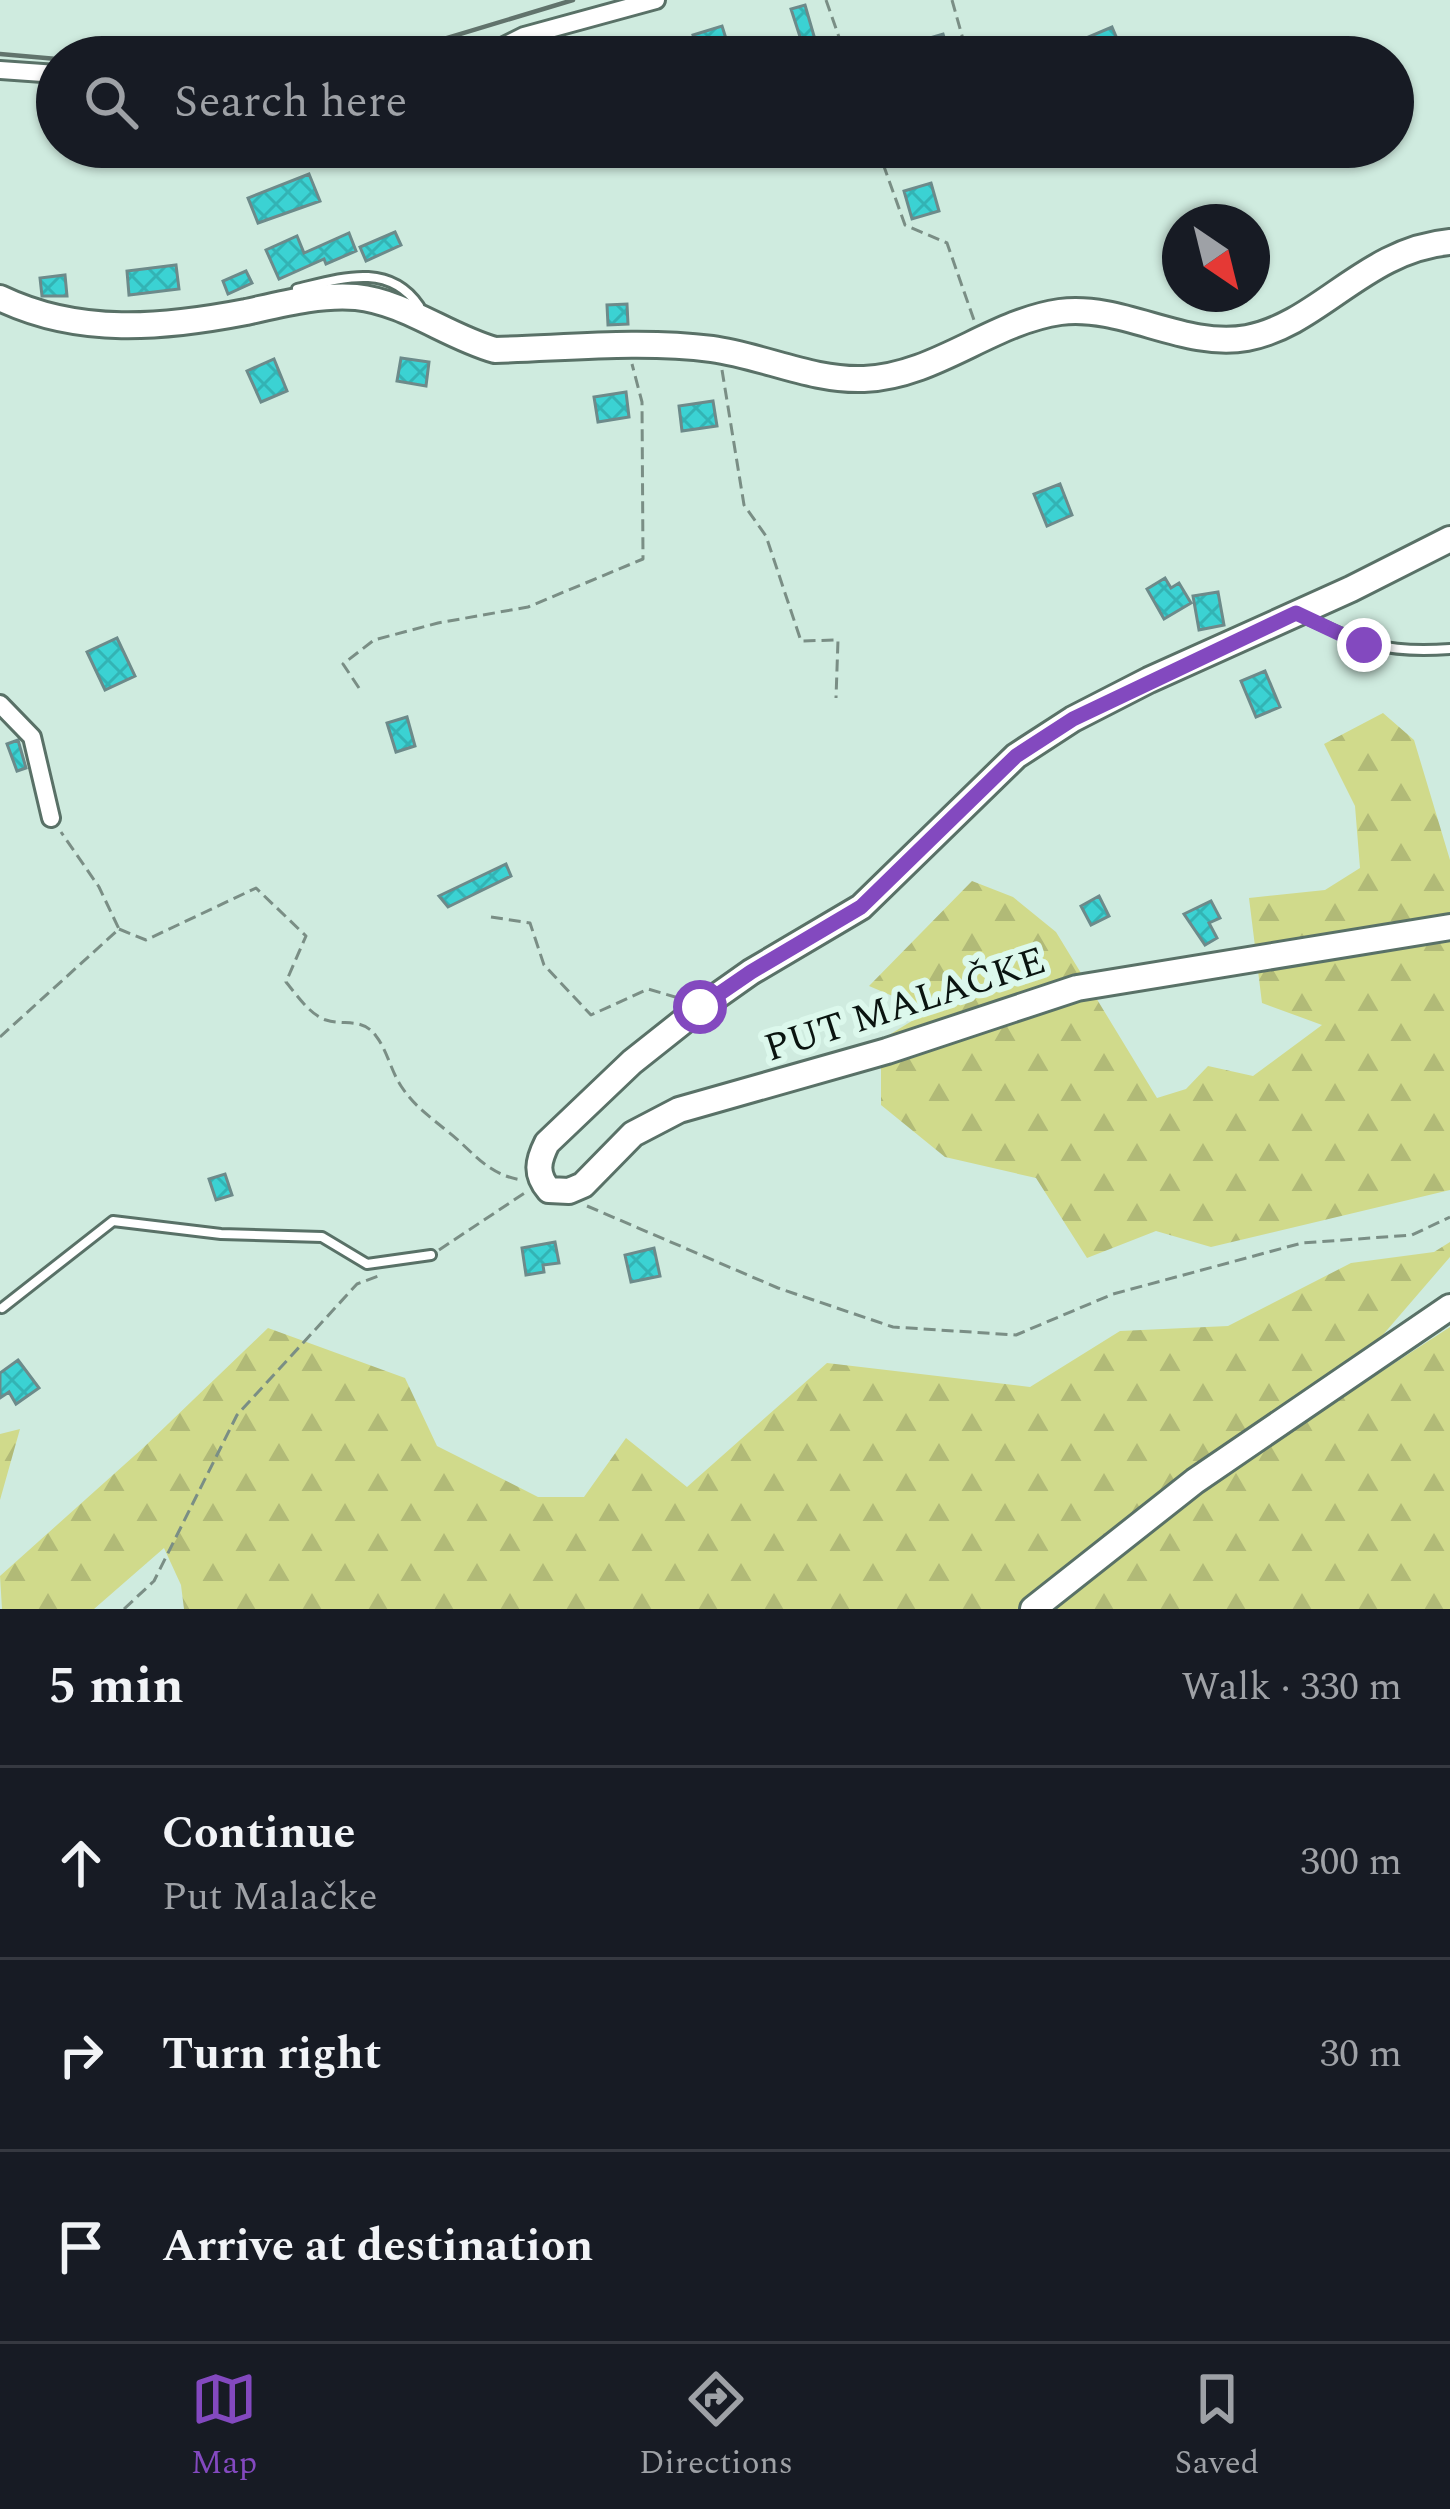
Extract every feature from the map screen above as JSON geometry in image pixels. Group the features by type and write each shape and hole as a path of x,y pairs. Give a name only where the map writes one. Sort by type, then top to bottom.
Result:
{"main road":[{"path":"0,298 73,320 146,327 313,298 358,297 495,350 628,344 719,350 826,376 865,379 946,360 1030,320 1077,312 1187,336 1245,338 1274,331 1381,262 1450,242"},
{"name":"PUT MALAČKE","path":"1450,539 1149,680 1035,744 1001,770 861,907 700,1007 632,1062 548,1143 539,1159 550,1188 583,1185 633,1134 679,1110 887,1051 1077,988 1450,927"},
{"path":"1034,1609 1195,1481 1450,1307"}],"street":[{"path":"528,36 656,0"},
{"path":"0,70 36,73"},
{"path":"0,704 32,737 51,818"}],"lane":[{"path":"1296,613 1364,645 1394,651 1450,649"},
{"path":"2,1308 113,1221 221,1234 322,1237 367,1264 431,1255"}],"path":[{"path":"826,0 839,36"},
{"path":"952,0 962,36"},
{"path":"885,168 905,225 947,243 981,342"},
{"path":"359,688 343,664 374,640 528,607 644,559 642,402 628,344"},
{"path":"719,350 745,505 766,536 801,641 838,640 836,698"},
{"path":"51,818 99,887 118,929 146,940 256,888 306,936 286,982 324,1020 356,1021 375,1034 398,1082 420,1113 448,1132 473,1159 506,1178 550,1188 778,1288 893,1327 1016,1336 1113,1294 1302,1243 1412,1235 1450,1217"},
{"path":"491,916 530,923 544,965 591,1015 648,989 700,1007"},
{"path":"0,1037 118,929"},
{"path":"431,1255 550,1188"},
{"path":"124,1609 154,1581 237,1415 357,1284 394,1270"}],"green space":[{"path":"1383,713 1414,740 1450,860 1450,1190 1211,1247 1156,1231 1087,1258 1036,1178 945,1157 881,1105 881,1040 928,1011 869,986 972,881 1013,897 1056,932 1157,1098 1186,1089 1208,1066 1253,1076 1322,1025 1262,1003 1249,898 1325,890 1360,868 1355,806 1324,744"},
{"path":"1450,1242 1450,1257 1313,1416 1450,1327 1450,1609 184,1609 181,1585 164,1548 94,1609 2,1609 0,1576 268,1328 405,1378 437,1446 538,1497 584,1497 626,1438 687,1487 827,1363 1030,1387 1120,1331 1228,1326 1351,1263 1434,1252"},
{"path":"20,1429 0,1500 0,1434"}],"building":[{"path":"805,5 814,36 800,36 791,9"},
{"path":"722,26 725,36 693,36"},
{"path":"1112,27 1116,36 1091,36"},
{"path":"309,174 320,201 258,223 248,198"},
{"path":"931,183 939,211 912,219 904,191"},
{"path":"395,232 401,245 366,261 360,247"},
{"path":"349,233 356,251 279,279 266,250 297,236 304,253"},
{"path":"176,265 179,289 129,295 127,271"},
{"path":"246,271 252,283 228,294 223,281"},
{"path":"65,275 67,296 42,296 40,278"},
{"path":"627,304 628,324 608,325 607,305"},
{"path":"401,358 429,362 426,386 397,381"},
{"path":"274,359 287,391 261,402 247,371"},
{"path":"626,392 629,417 598,422 594,397"},
{"path":"713,401 717,426 682,431 679,406"},
{"path":"1060,484 1072,515 1047,526 1034,494"},
{"path":"1165,578 1171,588 1179,583 1191,603 1164,619 1147,589"},
{"path":"1218,592 1224,625 1199,630 1193,596"},
{"path":"117,638 135,676 105,690 87,652"},
{"path":"1265,671 1280,707 1256,717 1241,681"},
{"path":"407,717 415,746 396,752 387,723"},
{"path":"18,740 26,768 17,771 7,744"},
{"path":"506,864 511,876 448,907 439,896"},
{"path":"1099,896 1109,916 1091,925 1081,906"},
{"path":"1211,901 1220,918 1209,923 1217,938 1205,945 1184,914"},
{"path":"225,1174 232,1195 216,1200 209,1179"},
{"path":"555,1242 559,1263 526,1275 522,1248"},
{"path":"654,1248 660,1276 631,1282 625,1255"},
{"path":"18,1360 39,1388 16,1404 9,1392 0,1398 0,1373"}],"railway":[{"path":"454,36 573,0"},
{"path":"0,54 36,57"}],"route":[{"path":"700,1007 861,907 1016,756 1073,719 1296,613 1364,645"}]}
